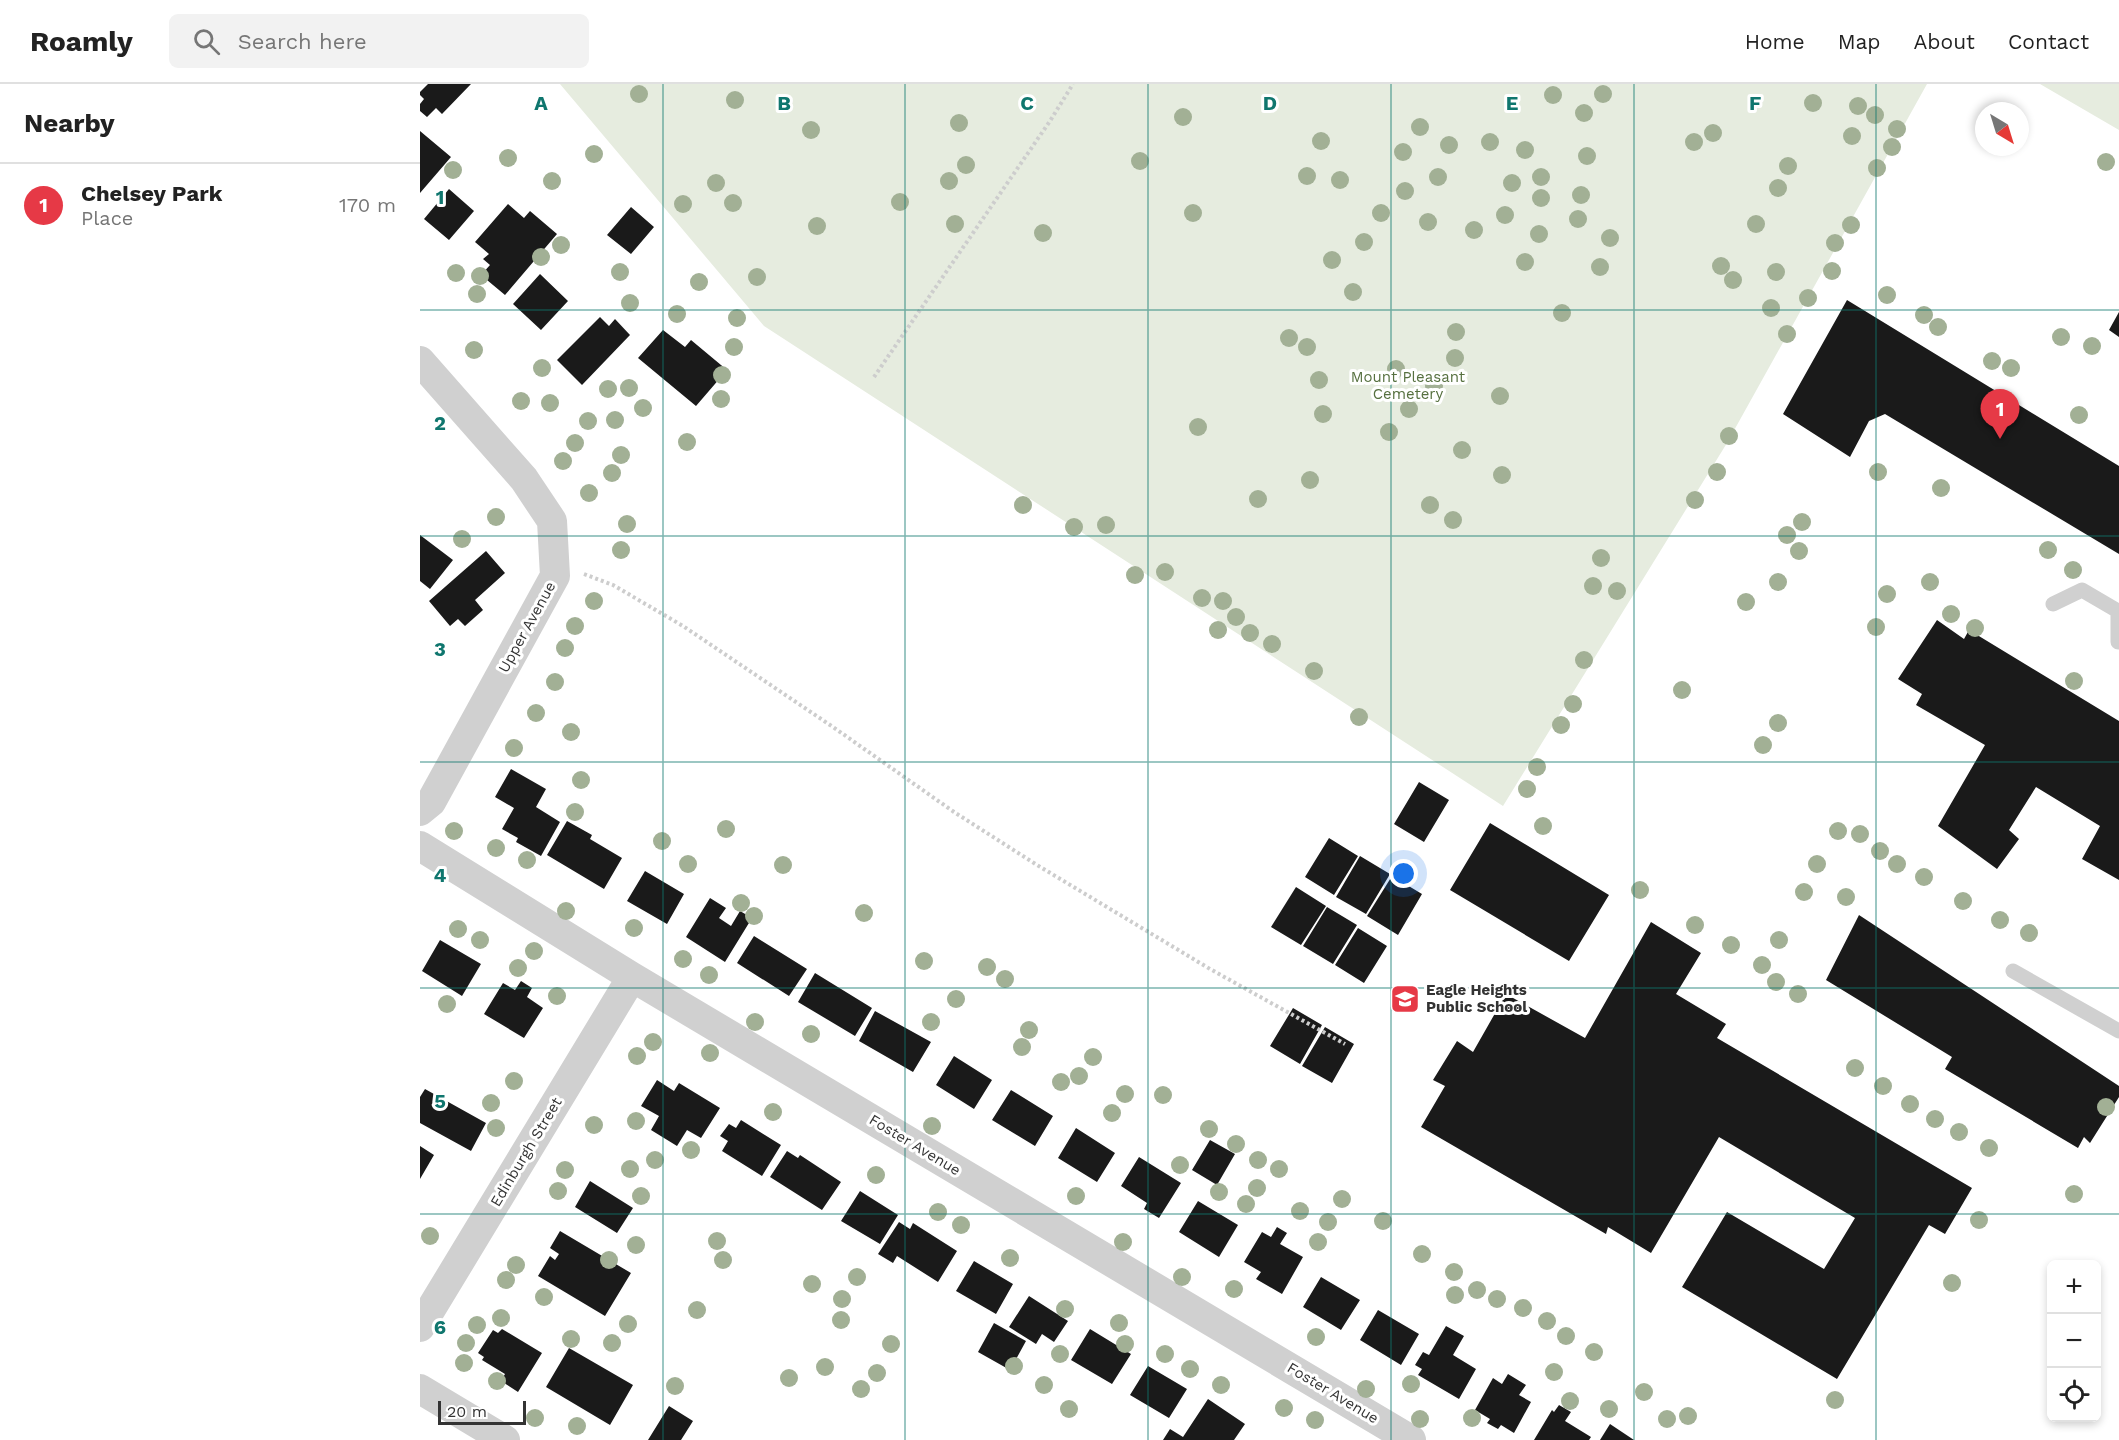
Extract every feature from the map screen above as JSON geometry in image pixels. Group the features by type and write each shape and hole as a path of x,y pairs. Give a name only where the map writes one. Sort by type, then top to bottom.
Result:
{"street":[{"name":"Upper Avenue","path":"420,361 524,479 552,521 555,576 432,802 420,811"},
{"name":"Foster Avenue","path":"420,846 632,976 1412,1440"},
{"name":"Edinburgh Street","path":"420,1328 632,976"},
{"path":"420,1389 505,1440"}],"lane":[{"path":"2053,604 2082,590 2118,611 2118,642"},
{"path":"2013,971 2119,1031"}],"path":[{"path":"874,377 1073,84"},
{"path":"554,558 582,574 613,585 683,626 954,812 1018,853 1220,975 1345,1044"}],"green space":[{"name":"Mount Pleasant Cemetery","path":"560,84 1927,84 1727,443 1503,806 764,326"},
{"path":"2040,84 2119,84 2119,130"}],"building":[{"path":"428,84 471,84 442,114 436,108 427,117 420,111 420,104 424,99 420,92"},
{"path":"420,131 451,157 420,193"},
{"path":"449,189 474,211 449,240 424,219"},
{"path":"508,204 524,218 530,211 557,234 505,295 481,275 490,265 483,259 489,254 475,242"},
{"path":"631,207 654,227 631,254 607,235"},
{"path":"540,274 568,301 541,330 513,304"},
{"path":"1847,300 2119,466 2119,554 1885,414 1869,421 1850,457 1783,414"},
{"path":"2119,312 2119,337 2109,330"},
{"path":"600,317 609,326 615,319 630,335 582,385 557,360"},
{"path":"663,330 685,347 691,340 727,370 696,406 638,358"},
{"path":"420,535 453,560 430,589 420,581"},
{"path":"486,551 505,573 475,600 483,610 465,626 458,619 450,626 429,601"},
{"path":"1937,620 1964,639 1969,630 2119,721 2119,880 2082,859 2100,826 2036,787 2009,830 2019,839 1997,869 1938,826 1985,745 1916,705 1922,694 1898,679"},
{"path":"511,769 546,789 536,807 560,822 541,856 516,842 518,838 502,829 514,808 495,797"},
{"path":"1419,782 1449,800 1424,842 1394,824"},
{"path":"567,821 592,835 590,839 622,858 604,889 547,855"},
{"path":"1490,823 1609,895 1569,961 1450,890"},
{"path":"1329,838 1358,856 1334,895 1305,877"},
{"path":"1360,856 1390,874 1366,914 1336,897"},
{"path":"645,871 684,894 667,924 627,901"},
{"path":"1392,876 1422,894 1398,935 1367,916"},
{"path":"1296,887 1326,906 1301,945 1271,927"},
{"path":"710,898 726,908 719,918 731,926 740,911 752,918 725,962 686,937"},
{"path":"1327,907 1357,925 1333,964 1303,946"},
{"path":"1859,915 2119,1086 2119,1097 2090,1143 2084,1137 2078,1148 1945,1069 1952,1057 1826,980"},
{"path":"1651,922 1701,953 1676,994 1726,1024 1717,1038 1972,1188 1945,1234 1929,1225 1837,1379 1682,1287 1727,1212 1824,1269 1855,1218 1719,1137 1651,1253 1608,1227 1606,1234 1421,1127 1445,1086 1433,1080 1457,1041 1473,1052 1506,994 1585,1038"},
{"path":"1358,928 1387,946 1364,983 1335,965"},
{"path":"754,936 807,969 789,996 737,963"},
{"path":"440,940 481,964 462,996 422,971"},
{"path":"815,973 872,1008 855,1036 798,1002"},
{"path":"521,981 532,988 527,997 543,1008 524,1038 484,1014 503,983 515,990"},
{"path":"1293,1008 1322,1025 1300,1064 1270,1046"},
{"path":"875,1011 931,1042 913,1072 859,1041"},
{"path":"1325,1027 1354,1044 1332,1083 1302,1066"},
{"path":"954,1056 992,1080 974,1109 936,1085"},
{"path":"657,1080 674,1091 679,1083 720,1108 701,1138 687,1130 677,1146 651,1130 659,1116 641,1106"},
{"path":"425,1089 486,1123 471,1151 420,1123 420,1097"},
{"path":"1011,1090 1053,1116 1035,1146 992,1120"},
{"path":"741,1120 781,1145 762,1176 722,1151 728,1141 720,1136 729,1124 736,1128"},
{"path":"1076,1128 1115,1153 1097,1182 1058,1158"},
{"path":"1210,1140 1235,1154 1217,1185 1192,1170"},
{"path":"420,1146 434,1155 420,1179"},
{"path":"787,1151 798,1158 800,1155 841,1182 822,1210 770,1177"},
{"path":"1139,1157 1181,1183 1159,1218 1144,1209 1147,1203 1121,1186"},
{"path":"590,1181 633,1208 617,1233 575,1207"},
{"path":"860,1191 898,1215 880,1244 841,1221"},
{"path":"1198,1201 1238,1225 1219,1257 1179,1232"},
{"path":"899,1222 910,1229 913,1223 957,1251 938,1282 897,1256 893,1263 878,1254"},
{"path":"1277,1227 1287,1233 1280,1244 1303,1257 1282,1294 1256,1279 1261,1272 1244,1262 1262,1232 1271,1237"},
{"path":"560,1231 631,1273 605,1316 538,1276 550,1256 555,1260 559,1254 550,1248"},
{"path":"974,1261 1013,1284 996,1314 956,1291"},
{"path":"1321,1277 1360,1300 1341,1330 1303,1307"},
{"path":"1029,1296 1068,1321 1054,1342 1042,1334 1036,1344 1009,1327"},
{"path":"1378,1310 1419,1334 1401,1365 1360,1340"},
{"path":"994,1323 1026,1341 1010,1370 978,1352"},
{"path":"1446,1326 1464,1336 1453,1355 1476,1369 1459,1399 1418,1375 1422,1369 1415,1365 1423,1352 1429,1355"},
{"path":"502,1329 542,1353 518,1392 501,1381 505,1374 482,1360 484,1357 478,1353 493,1330 498,1333"},
{"path":"1090,1329 1131,1354 1112,1384 1071,1360"},
{"path":"569,1348 633,1385 610,1425 546,1387"},
{"path":"1148,1366 1187,1389 1169,1418 1130,1395"},
{"path":"1508,1374 1526,1385 1519,1395 1531,1402 1514,1433 1501,1425 1498,1429 1487,1423 1490,1419 1475,1410 1493,1378 1502,1384"},
{"path":"1208,1399 1245,1424 1234,1440 1163,1440 1170,1429 1183,1437"},
{"path":"1559,1405 1571,1412 1565,1421 1591,1437 1589,1440 1534,1440 1552,1410 1554,1412"},
{"path":"669,1406 693,1421 681,1440 648,1440"},
{"path":"1610,1424 1634,1440 1600,1440"}],"place":[{"name":"Chelsey Park","path":"2000,439"},
{"name":"Eagle Heights Public School","path":"1405,999"}]}
